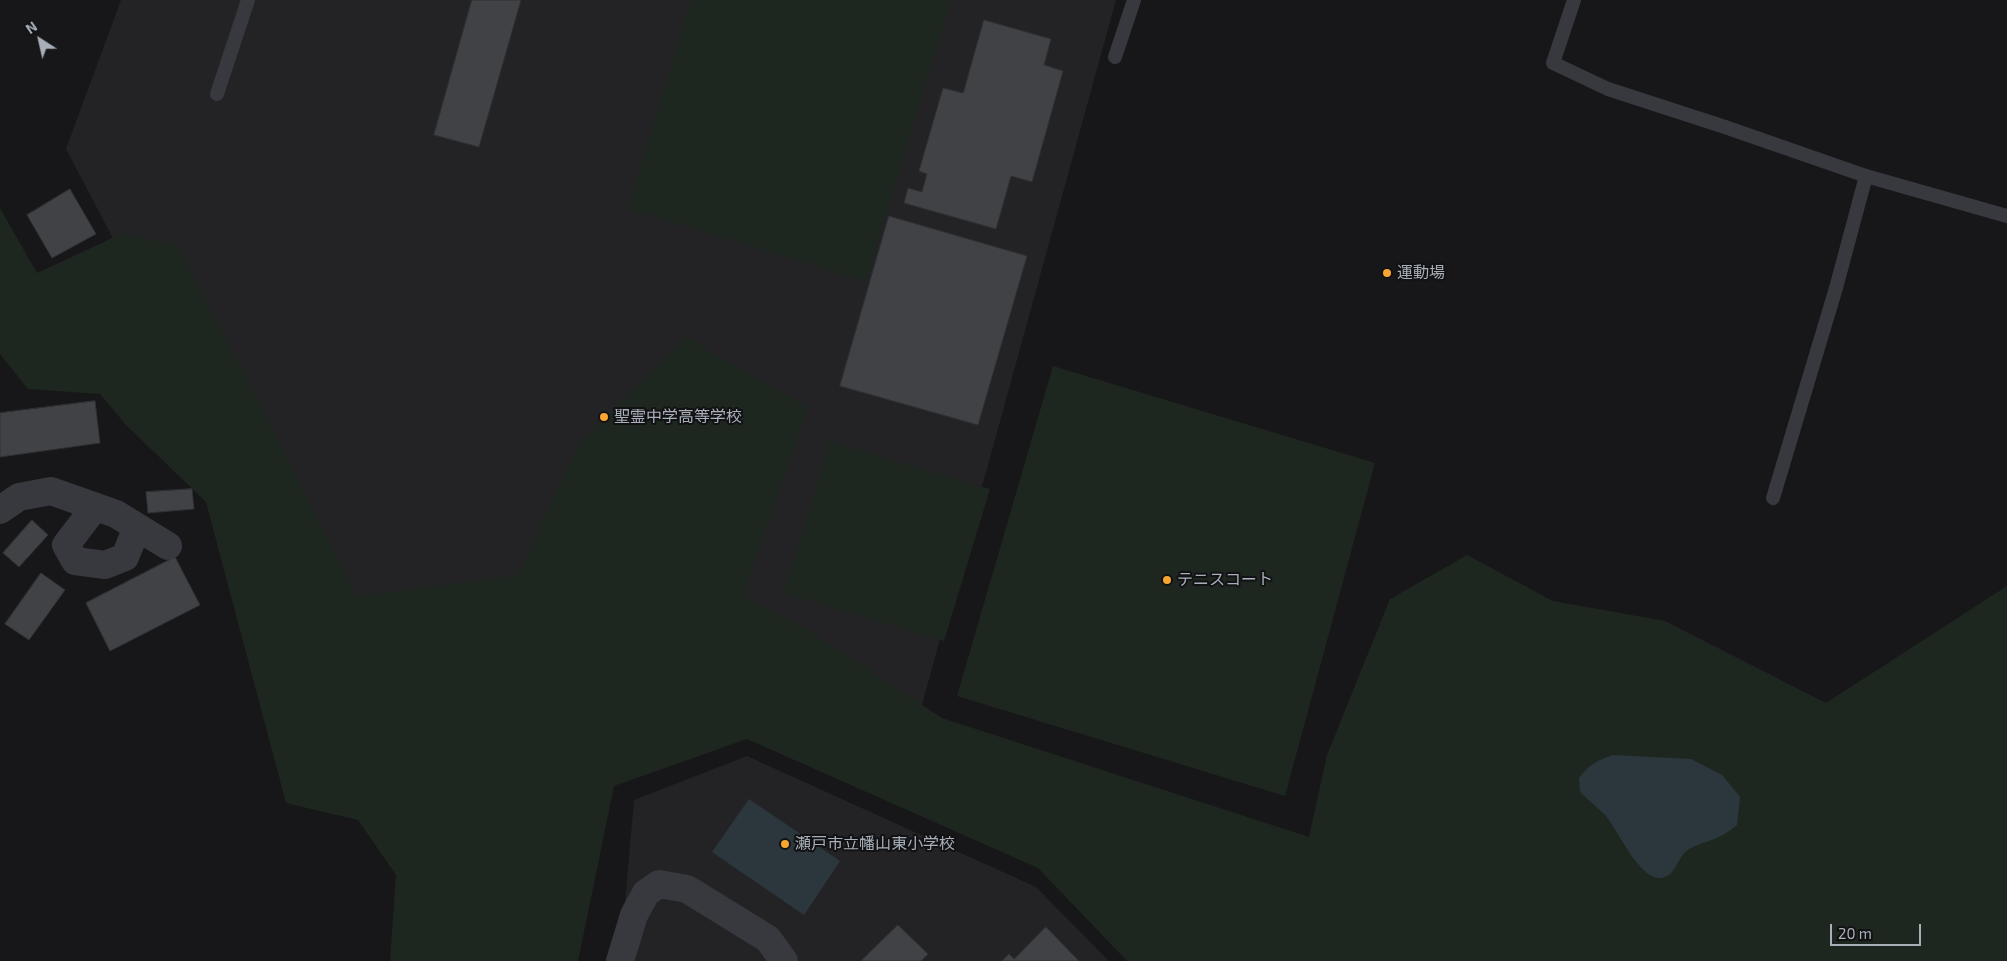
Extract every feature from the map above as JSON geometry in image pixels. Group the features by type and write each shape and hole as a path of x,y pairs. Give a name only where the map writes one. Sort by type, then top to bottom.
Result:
{"street":[{"path":"0,510 19,497 51,491 116,514 168,546"},
{"path":"95,507 66,545 75,561 104,564 125,557 137,527"},
{"path":"620,961 634,915 646,893 659,884 687,889 768,939 784,961"}],"lane":[{"path":"217,94 248,0"},
{"path":"1116,56 1134,0"},
{"path":"1574,0 1553,63 1608,89 1866,176 2007,216"},
{"path":"1773,498 1836,288 1866,176"}],"shaded area":[{"name":"聖霊中学高等学校","path":"121,0 1116,0 912,741 767,685 414,811 66,149"},
{"path":"691,0 951,0 866,281 628,209"},
{"path":"0,208 37,273 123,233 178,245 357,596 518,575 580,441 687,338 808,408 743,596 814,634 942,718 1309,837 1327,755 1390,599 1467,555 1553,601 1665,621 1826,703 2007,586 2007,961 1127,961 1038,868 747,739 614,786 578,961 390,961 396,875 358,820 286,803 206,502 126,425 100,394 28,389 0,354"},
{"name":"テニスコート","path":"1053,366 1375,463 1285,796 957,696"},
{"path":"830,441 990,489 944,641 784,593"},
{"path":"1613,755 1691,759 1722,775 1740,797 1737,825 1721,836 1689,849 1669,875 1656,878 1648,874 1631,855 1605,815 1580,792 1579,778 1583,773 1590,766"},
{"name":"瀬戸市立幡山東小学校","path":"747,756 1036,887 1109,961 620,961 634,800"},
{"path":"749,799 840,861 804,915 712,852"}],"building":[{"path":"472,0 521,0 479,147 434,135"},
{"path":"984,20 1051,39 1044,65 1063,71 1032,182 1011,176 996,229 904,203 908,188 922,192 927,174 919,171 943,88 963,93"},
{"path":"70,189 96,234 52,258 27,215"},
{"path":"889,216 1027,256 978,425 840,386"},
{"path":"95,401 100,443 0,457 0,413"},
{"path":"192,489 194,509 148,513 146,492"},
{"path":"32,520 48,535 19,567 3,553"},
{"path":"175,557 200,605 110,651 86,603"},
{"path":"41,573 65,590 29,640 5,624"},
{"path":"898,925 928,954 921,961 861,961"},
{"path":"1046,927 1079,961 1002,961 1009,954 1014,959"}],"place":[{"name":"運動場","path":"1387,273"},
{"name":"聖霊中学高等学校","path":"604,417"},
{"name":"テニスコート","path":"1167,580"},
{"name":"瀬戸市立幡山東小学校","path":"785,844"}]}
